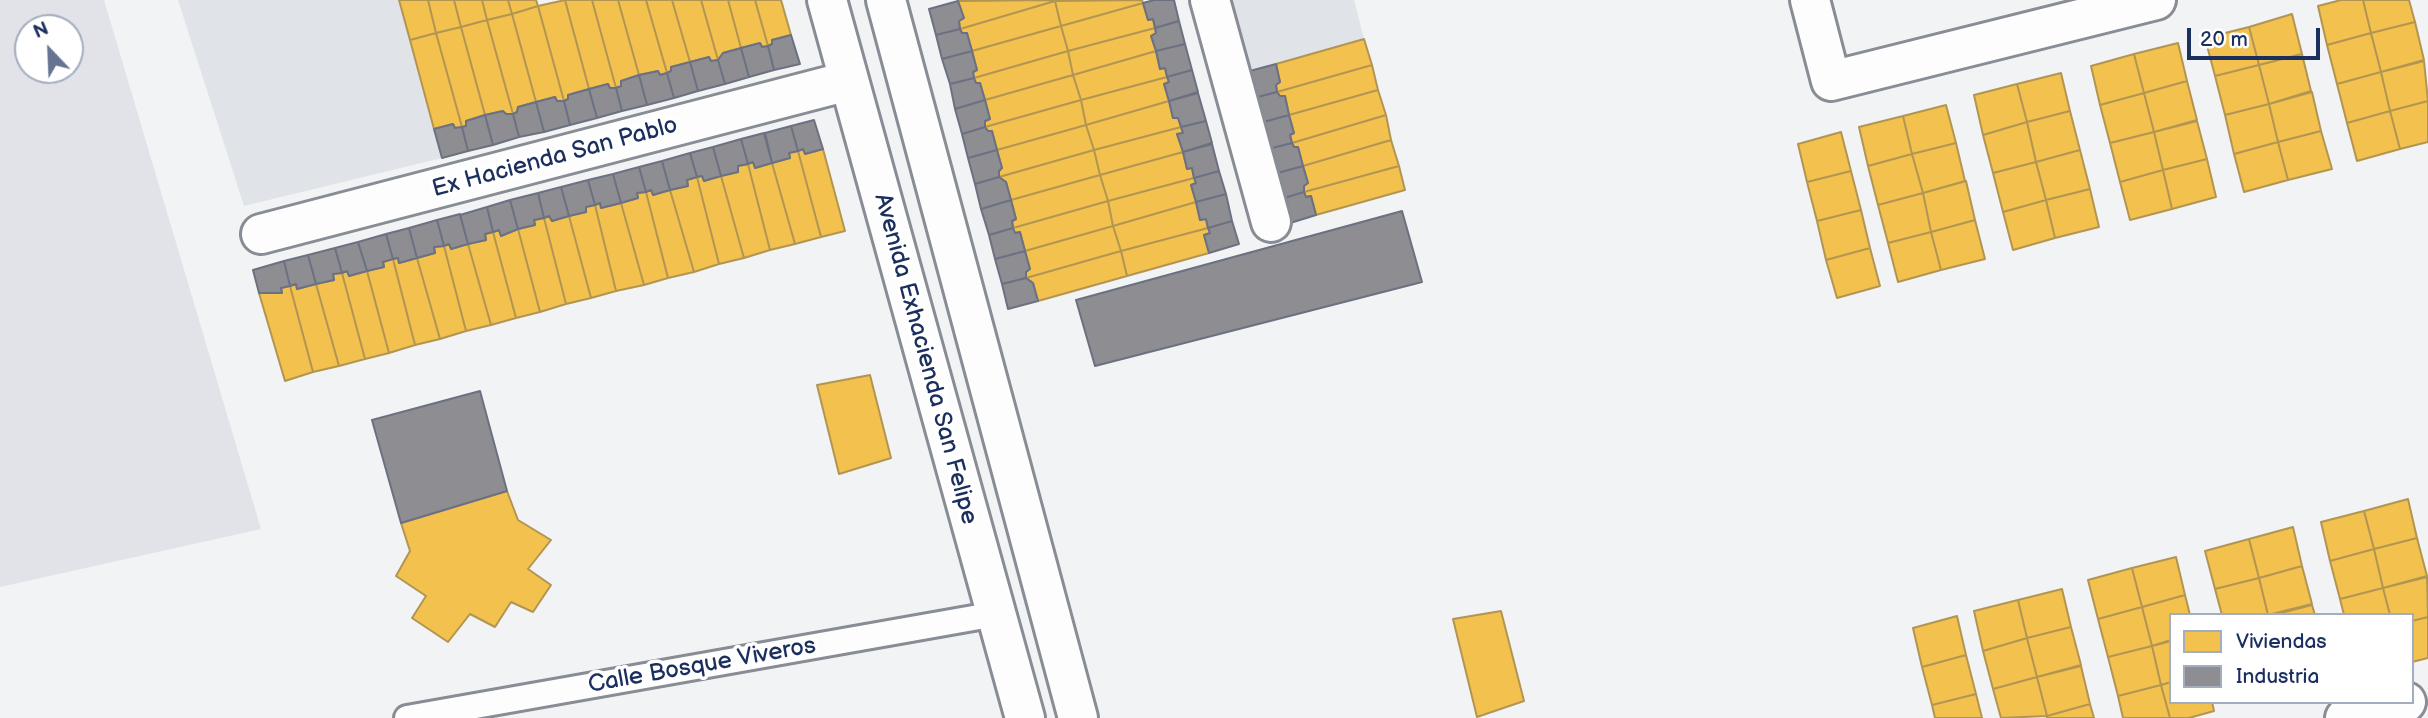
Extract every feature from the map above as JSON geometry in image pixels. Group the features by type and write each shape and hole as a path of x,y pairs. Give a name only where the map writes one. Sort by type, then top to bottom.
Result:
{"street":[{"path":"829,8 887,0 1077,718"},
{"path":"1210,0 1270,222"},
{"path":"1810,0 1831,81 2156,0"},
{"name":"Avenida Exhacienda San Felipe","path":"829,8 1025,718"},
{"name":"Ex Hacienda San Pablo","path":"261,234 848,81"},
{"path":"2345,718 2398,704"}],"lane":[{"name":"Calle Bosque Viveros","path":"407,718 996,614"}],"shaded area":[{"path":"0,0 104,0 261,529 0,587"},
{"path":"178,0 399,0 442,158 244,206"},
{"path":"1214,0 1354,0 1364,39 1246,72"}],"building: Viviendas":[{"path":"399,0 428,0 436,33 410,40"},
{"path":"428,0 454,0 461,27 436,33"},
{"path":"454,0 482,0 487,20 461,27"},
{"path":"482,0 508,0 512,14 487,20"},
{"path":"508,0 536,0 538,6 512,14"},
{"path":"565,0 592,0 616,88 610,88 608,84 589,89"},
{"path":"565,0 589,89 568,95 568,99 564,101 538,6"},
{"path":"592,0 618,0 639,75 621,81 621,86 616,88"},
{"path":"618,0 646,0 667,73 660,75 658,71 639,75"},
{"path":"646,0 672,0 690,62 671,67 671,71 667,73"},
{"path":"672,0 701,0 718,60 711,61 709,57 690,62"},
{"path":"701,0 728,0 741,48 723,53 718,60"},
{"path":"728,0 755,0 768,46 762,47 760,43 741,48"},
{"path":"755,0 781,0 791,35 772,40 772,44 768,46"},
{"path":"1055,0 960,29 959,21 964,18 958,1"},
{"path":"1142,0 1143,3 1061,26 1055,1"},
{"path":"2341,0 2363,0 2371,33 2327,45 2318,6"},
{"path":"2363,0 2409,0 2415,22 2371,33"},
{"path":"1055,1 1061,26 972,51 967,33 962,33 960,29"},
{"path":"1143,3 1148,20 1153,19 1155,28 1068,51 1061,26"},
{"path":"538,6 564,101 557,101 555,97 536,102 512,14"},
{"path":"512,14 536,102 518,107 513,114 487,20"},
{"path":"2292,14 2302,54 2259,65 2249,27"},
{"path":"487,20 513,114 503,111 485,115 461,27"},
{"path":"2415,22 2424,60 2381,72 2371,33"},
{"path":"1061,26 1068,51 974,78 973,72 977,70 972,51"},
{"path":"461,27 485,115 466,121 466,126 462,127 436,33"},
{"path":"2249,27 2259,65 2215,76 2205,38"},
{"path":"1155,28 1156,33 1151,36 1156,51 1073,75 1068,51"},
{"path":"436,33 462,127 455,128 453,124 434,129 410,40"},
{"path":"2371,33 2381,72 2337,84 2327,45"},
{"path":"1364,39 1372,65 1277,92 1276,85 1280,82 1276,64"},
{"path":"2178,43 2187,81 2144,93 2134,54"},
{"path":"1068,51 1073,75 985,100 980,83 976,83 974,78"},
{"path":"1156,51 1160,69 1165,68 1167,77 1081,100 1073,75"},
{"path":"2134,54 2144,93 2100,105 2091,66"},
{"path":"2302,54 2311,91 2269,104 2259,65"},
{"path":"2424,61 2428,101 2390,111 2381,72"},
{"path":"1372,65 1378,90 1289,115 1285,96 1280,96 1277,92"},
{"path":"2259,65 2269,104 2225,115 2215,76"},
{"path":"2381,72 2390,111 2347,123 2337,84"},
{"path":"2061,73 2070,111 2027,122 2017,84"},
{"path":"1073,75 1081,100 985,127 985,121 990,119 985,100"},
{"path":"1167,77 1169,82 1164,84 1169,101 1086,125 1081,100"},
{"path":"2187,81 2197,120 2154,132 2144,93"},
{"path":"2017,84 2027,122 1983,135 1974,95"},
{"path":"1378,90 1386,115 1292,143 1290,135 1294,133 1289,115"},
{"path":"2312,92 2321,131 2278,142 2269,104"},
{"path":"2144,93 2154,132 2110,143 2100,105"},
{"path":"1081,100 1086,125 997,150 992,131 985,127"},
{"path":"1169,101 1173,118 1178,118 1181,127 1094,150 1086,125"},
{"path":"2428,101 2428,142 2400,149 2390,111"},
{"path":"2269,104 2278,142 2234,154 2225,115"},
{"path":"1946,105 1956,143 1912,154 1903,116"},
{"path":"2070,111 2080,150 2036,162 2027,122"},
{"path":"2390,111 2400,149 2357,161 2347,123"},
{"path":"1386,115 1391,140 1303,166 1298,147 1294,147 1292,143"},
{"path":"1903,116 1912,154 1868,166 1859,127"},
{"path":"2197,121 2207,159 2163,170 2154,132"},
{"path":"2027,122 2036,162 1993,173 1983,135"},
{"path":"1086,125 1094,150 999,177 1002,168 997,150"},
{"path":"1181,127 1183,133 1177,134 1183,152 1100,175 1094,150"},
{"path":"2321,131 2332,169 2288,180 2278,142"},
{"path":"1841,132 1851,171 1807,182 1798,144"},
{"path":"2154,132 2163,170 2120,182 2110,143"},
{"path":"1391,140 1399,166 1304,192 1304,186 1308,183 1303,166"},
{"path":"2278,142 2288,180 2244,192 2234,154"},
{"path":"1956,143 1965,181 1923,193 1912,154"},
{"path":"803,149 805,154 823,149 845,231 821,237 798,151"},
{"path":"1094,150 1100,175 1011,200 1006,182 999,177"},
{"path":"2080,150 2090,189 2046,200 2036,162"},
{"path":"798,151 821,237 795,244 772,163 790,158 789,153"},
{"path":"1183,152 1187,169 1192,168 1194,178 1108,201 1100,175"},
{"path":"1912,154 1923,193 1878,205 1868,166"},
{"path":"2207,159 2216,197 2172,209 2163,170"},
{"path":"753,162 755,168 772,163 795,244 770,250 748,164"},
{"path":"2036,162 2046,200 2003,212 1993,173"},
{"path":"748,164 770,250 744,258 721,176 738,172 738,166"},
{"path":"1399,166 1405,190 1316,215 1311,196 1306,197 1304,192"},
{"path":"2163,170 2172,209 2130,220 2120,182"},
{"path":"1851,171 1861,210 1817,221 1807,182"},
{"path":"1100,175 1108,201 1013,228 1012,221 1016,219 1011,200"},
{"path":"702,176 704,181 721,176 744,258 719,264 697,177"},
{"path":"697,177 719,264 694,272 670,190 688,186 687,180"},
{"path":"1194,178 1196,183 1191,185 1196,202 1113,226 1108,201"},
{"path":"1966,181 1975,220 1931,232 1923,193"},
{"path":"2090,189 2099,227 2055,238 2046,200"},
{"path":"651,190 653,195 670,190 694,272 668,278 646,192"},
{"path":"646,192 668,278 644,285 621,203 638,198 637,193"},
{"path":"1923,193 1931,232 1888,243 1878,205"},
{"path":"2046,200 2055,238 2013,250 2003,212"},
{"path":"1108,201 1113,226 1025,251 1020,232 1015,233 1013,228"},
{"path":"1196,202 1200,220 1206,219 1208,228 1121,251 1113,226"},
{"path":"600,203 601,208 621,203 644,285 616,291 595,205"},
{"path":"595,205 616,291 591,298 569,216 586,212 586,207"},
{"path":"1861,210 1870,248 1826,260 1817,221"},
{"path":"549,216 552,221 569,216 591,298 566,304 544,218"},
{"path":"544,218 566,304 540,312 518,229 535,225 534,220"},
{"path":"1975,220 1985,259 1941,270 1931,232"},
{"path":"1113,226 1121,251 1026,278 1026,272 1030,269 1025,251"},
{"path":"1208,228 1210,233 1204,235 1209,253 1127,276 1121,251"},
{"path":"518,229 540,312 516,318 493,232 499,230 501,236"},
{"path":"493,232 516,318 491,325 468,244 486,240 485,234"},
{"path":"1931,232 1941,270 1898,282 1888,243"},
{"path":"449,244 451,249 468,244 491,325 466,331 444,246"},
{"path":"444,246 466,331 440,339 417,258 435,253 434,247"},
{"path":"1870,248 1880,286 1837,298 1826,260"},
{"path":"1121,251 1127,276 1038,301 1033,283 1026,278"},
{"path":"398,258 399,263 417,258 440,339 415,345 393,259"},
{"path":"393,259 415,345 389,353 367,271 384,267 383,262"},
{"path":"347,271 349,276 367,271 389,353 365,359 342,273"},
{"path":"342,273 365,359 339,366 316,284 334,280 333,274"},
{"path":"296,284 297,289 316,284 339,366 313,372 290,286"},
{"path":"290,286 313,372 285,381 259,293 282,293 281,288"},
{"path":"870,375 891,458 839,474 817,385"},
{"path":"507,491 518,520 551,540 528,569 551,585 533,612 511,602 495,627 470,614 448,642 412,618 426,596 396,576 410,551 401,523"},
{"path":"2408,499 2417,538 2374,549 2364,511"},
{"path":"2364,511 2374,549 2330,561 2321,522"},
{"path":"2293,527 2302,566 2259,578 2249,539"},
{"path":"2417,538 2427,576 2383,588 2374,549"},
{"path":"2249,539 2259,578 2215,589 2205,551"},
{"path":"2374,549 2383,588 2340,599 2330,561"},
{"path":"2176,557 2185,595 2142,607 2132,568"},
{"path":"2302,566 2312,604 2268,613 2259,578"},
{"path":"2132,568 2142,607 2098,619 2088,580"},
{"path":"2427,577 2428,617 2414,620 2414,613 2389,613 2383,588"},
{"path":"2259,578 2268,613 2221,613 2215,589"},
{"path":"2383,588 2389,613 2344,613 2340,599"},
{"path":"2062,589 2071,627 2027,638 2018,600"},
{"path":"2185,595 2190,613 2169,613 2169,641 2152,646 2142,607"},
{"path":"2018,600 2027,638 1983,651 1974,611"},
{"path":"2312,605 2314,613 2281,613"},
{"path":"2142,607 2152,646 2108,657 2098,619"},
{"path":"1501,611 1524,701 1477,717 1453,619"},
{"path":"1957,616 1966,655 1922,667 1913,628"},
{"path":"2428,617 2428,658 2414,662 2414,620"},
{"path":"2071,627 2081,665 2037,677 2027,638"},
{"path":"2027,638 2037,677 1993,689 1983,651"},
{"path":"2169,642 2169,683 2161,685 2152,646"},
{"path":"2152,646 2161,685 2118,696 2108,657"},
{"path":"1966,655 1976,694 1932,705 1922,667"},
{"path":"2081,666 2090,704 2047,716 2037,677"},
{"path":"2037,677 2047,716 2001,718 1993,689"},
{"path":"2169,683 2169,704 2212,704 2214,711 2189,718 2170,718 2161,685"},
{"path":"2161,685 2170,718 2123,718 2118,696"},
{"path":"1976,694 1982,718 1935,718 1932,705"},
{"path":"2090,704 2094,718 2047,718 2047,716"}],"building: Industria":[{"path":"1174,0 1179,21 1155,28 1153,19 1148,20 1143,3"},
{"path":"958,1 964,18 959,21 960,29 936,35 929,9"},
{"path":"1179,21 1185,44 1156,51 1151,36 1156,33 1155,28"},
{"path":"960,29 962,33 967,33 972,51 942,59 936,35"},
{"path":"791,35 800,64 774,70 768,46 772,44 772,40"},
{"path":"760,43 762,47 768,46 774,70 749,77 741,48"},
{"path":"1185,44 1192,70 1167,77 1165,68 1160,69 1156,51"},
{"path":"741,48 749,77 725,84 718,60 723,53"},
{"path":"972,51 977,70 973,72 974,78 950,84 942,59"},
{"path":"709,57 711,61 718,60 725,84 698,91 690,62"},
{"path":"690,62 698,91 674,98 667,73 671,71 671,67"},
{"path":"1276,64 1280,82 1276,85 1277,92 1254,98 1246,72"},
{"path":"1192,70 1198,92 1169,101 1164,84 1169,82 1167,77"},
{"path":"658,71 660,75 667,73 674,98 647,105 639,75"},
{"path":"639,75 647,105 622,111 616,88 621,86 621,81"},
{"path":"974,78 976,83 980,83 985,100 955,109 950,84"},
{"path":"608,84 610,88 616,88 622,111 597,118 589,89"},
{"path":"589,89 597,118 570,125 564,101 568,99 568,95"},
{"path":"1277,92 1280,96 1285,96 1289,115 1260,123 1254,98"},
{"path":"1198,93 1206,121 1181,127 1178,118 1173,118 1169,101"},
{"path":"555,97 557,101 564,101 570,125 544,132 536,102"},
{"path":"985,100 990,119 985,121 985,127 962,134 955,109"},
{"path":"536,102 544,132 519,137 513,114 518,107"},
{"path":"503,111 513,114 519,137 493,145 485,115"},
{"path":"485,115 493,145 468,151 462,127 466,126 466,121"},
{"path":"1289,115 1294,133 1290,135 1292,143 1268,149 1260,123"},
{"path":"814,120 823,149 805,154 803,149 798,151 791,126"},
{"path":"1206,121 1212,143 1183,152 1177,134 1183,133 1181,127"},
{"path":"453,124 455,128 462,127 468,151 442,158 434,129"},
{"path":"791,126 798,151 789,153 790,158 772,163 765,133"},
{"path":"985,127 992,131 997,150 968,158 962,134"},
{"path":"764,133 772,163 755,168 753,162 748,164 741,139"},
{"path":"741,139 748,164 738,166 738,172 721,176 713,147"},
{"path":"1292,143 1294,147 1298,147 1303,166 1274,174 1268,149"},
{"path":"1212,144 1219,171 1194,178 1192,168 1187,169 1183,152"},
{"path":"713,147 721,176 704,181 702,176 697,177 690,153"},
{"path":"997,150 1002,168 999,177 975,184 968,158"},
{"path":"690,153 697,177 687,180 688,186 670,190 662,161"},
{"path":"662,161 670,190 653,195 651,190 646,192 639,167"},
{"path":"1303,166 1308,183 1304,186 1304,192 1281,199 1274,174"},
{"path":"639,167 646,192 637,193 638,198 621,203 613,174"},
{"path":"1219,171 1226,194 1196,202 1191,185 1196,183 1194,178"},
{"path":"613,174 621,203 601,208 600,203 595,205 588,180"},
{"path":"999,177 1006,182 1011,200 981,209 975,184"},
{"path":"588,180 595,205 586,207 586,212 569,216 561,187"},
{"path":"561,187 569,216 552,221 549,216 544,218 538,193"},
{"path":"1304,192 1306,197 1311,196 1316,215 1287,224 1281,199"},
{"path":"538,193 544,218 534,220 535,225 518,229 510,200"},
{"path":"1226,194 1232,221 1208,228 1206,219 1200,220 1196,202"},
{"path":"510,200 518,229 501,236 499,230 493,232 487,207"},
{"path":"1011,200 1016,219 1012,221 1013,228 989,235 981,209"},
{"path":"487,207 493,232 485,234 486,240 468,244 460,215"},
{"path":"1402,211 1422,282 1095,366 1076,300"},
{"path":"460,214 468,244 451,249 449,244 444,246 437,220"},
{"path":"437,220 444,246 434,247 435,253 417,258 409,228"},
{"path":"1232,221 1239,244 1209,253 1204,235 1210,233 1208,228"},
{"path":"409,228 417,258 399,263 398,258 393,259 386,234"},
{"path":"1013,228 1015,233 1020,232 1025,251 995,259 989,235"},
{"path":"386,234 393,259 383,262 384,267 367,271 358,242"},
{"path":"358,242 367,271 349,276 347,271 342,273 335,248"},
{"path":"335,248 342,273 333,274 334,280 316,284 308,255"},
{"path":"1025,251 1030,269 1026,272 1026,278 1002,284 995,259"},
{"path":"308,255 316,284 297,289 296,284 290,286 284,261"},
{"path":"284,261 290,286 281,288 282,293 259,293 253,270"},
{"path":"1026,278 1033,283 1038,301 1008,309 1002,284"},
{"path":"480,391 507,491 401,523 372,420"}]}
